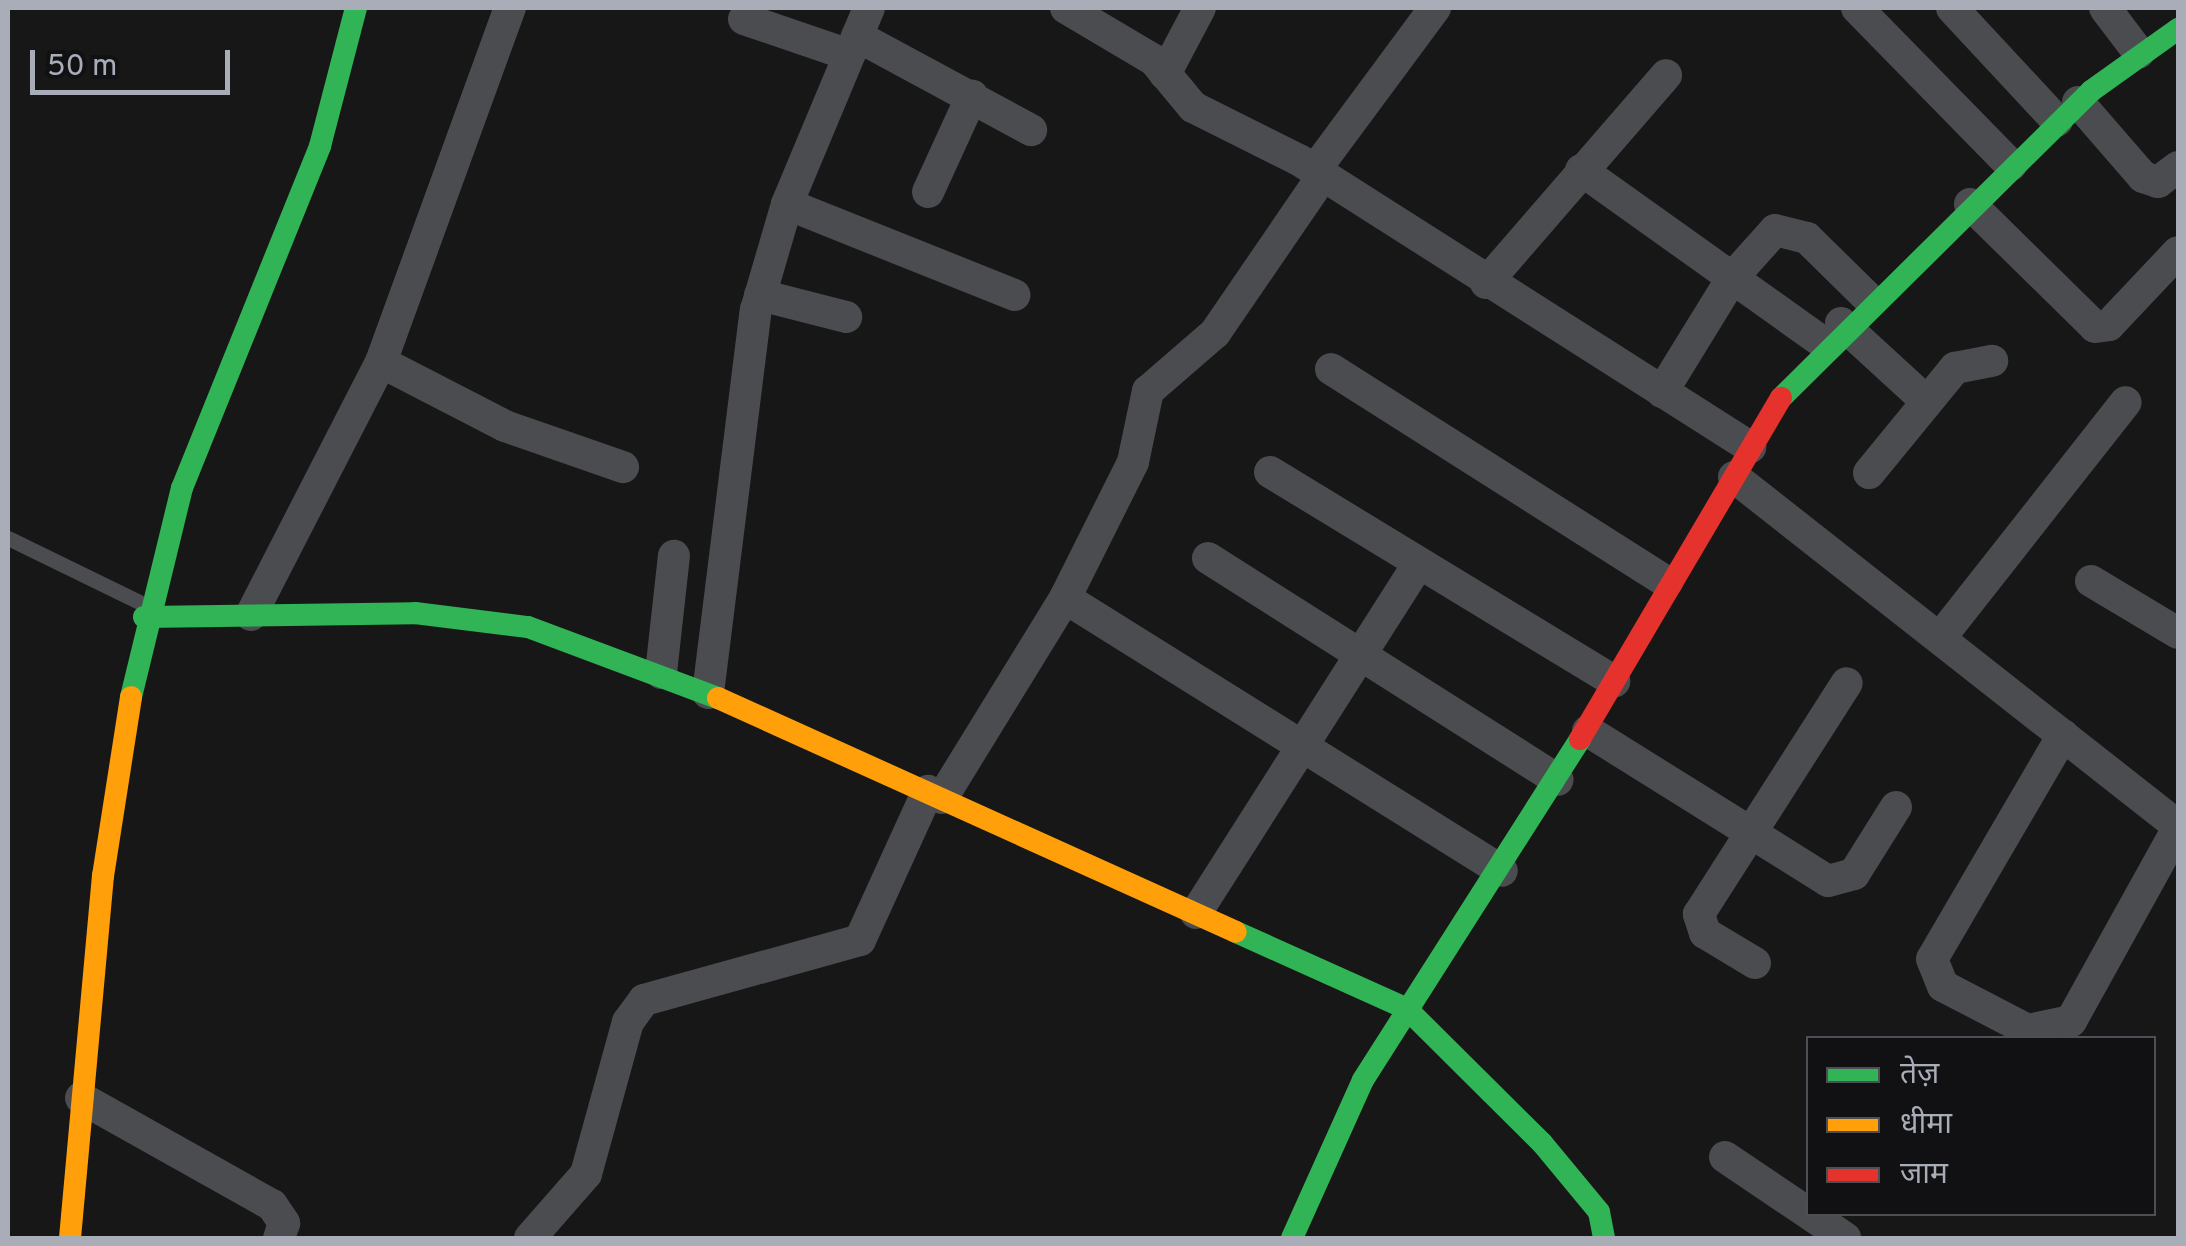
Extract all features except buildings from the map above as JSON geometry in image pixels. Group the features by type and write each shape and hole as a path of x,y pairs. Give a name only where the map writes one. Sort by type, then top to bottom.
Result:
{"main road":[{"path":"70,1238 103,876 145,612 182,488 320,146 356,8"},
{"path":"1292,1238 1363,1080 1502,871 1588,731 1667,582 1750,447 1831,332 2068,112 2139,53 2178,29"},
{"path":"145,612 251,616 415,613 528,628 662,673 1407,1009 1542,1143 1598,1212 1604,1238"}],"street":[{"path":"251,616 382,362 510,8"},
{"path":"1066,8 1165,74 1193,107 1319,173 1486,283 1750,447"},
{"path":"1165,74 1200,8"},
{"path":"530,1238 586,1174 628,1022 644,1000 860,940 935,794 1065,598 1134,462 1148,392 1215,333 1319,173 1436,8"},
{"path":"1857,8 2011,165"},
{"path":"1952,8 2143,177 2158,182 2178,166"},
{"path":"2105,8 2139,53"},
{"path":"744,19 858,33 1031,130"},
{"path":"708,694 760,295 787,204 858,33"},
{"path":"1486,283 1666,75"},
{"path":"928,192 972,96"},
{"path":"1581,170 1732,278 1831,332 1926,401"},
{"path":"787,204 1015,295"},
{"path":"1970,204 2094,326 2108,325 2178,252"},
{"path":"1662,392 1732,278 1766,236 1786,228 1868,298"},
{"path":"760,295 846,317"},
{"path":"1870,474 1955,368 1992,361"},
{"path":"382,362 476,413 622,467"},
{"path":"1331,369 1667,582"},
{"path":"1940,638 2126,402"},
{"path":"1270,472 1418,565 1614,680"},
{"path":"1734,477 1940,638 2063,735 2178,827 2071,1021 2028,1030 1943,986 1932,959 2063,735"},
{"path":"662,673 674,556"},
{"path":"1208,558 1558,780"},
{"path":"1196,912 1418,565"},
{"path":"2091,581 2178,633"},
{"path":"1065,598 1300,749 1502,871"},
{"path":"1755,963 1699,924 1746,828 1846,683"},
{"path":"1588,731 1828,881 1846,881 1896,808"},
{"path":"81,1098 272,1206 284,1223 280,1238"},
{"path":"1725,1158 1806,1212"},
{"path":"1812,1216 1845,1238"}],"lane":[{"path":"8,538 145,612"}],"traffic: fast":[{"path":"131,697 182,488 320,146 356,8"},
{"path":"1781,398 2091,91 2178,29"},
{"path":"144,617 415,613 528,627 718,698"},
{"path":"1292,1238 1363,1080 1580,739"},
{"path":"1236,932 1407,1009 1542,1143 1599,1212 1604,1238"}],"traffic: slow":[{"path":"70,1238 103,876 131,697"},
{"path":"718,698 1236,932"}],"traffic: jam":[{"path":"1580,739 1781,398"}]}
